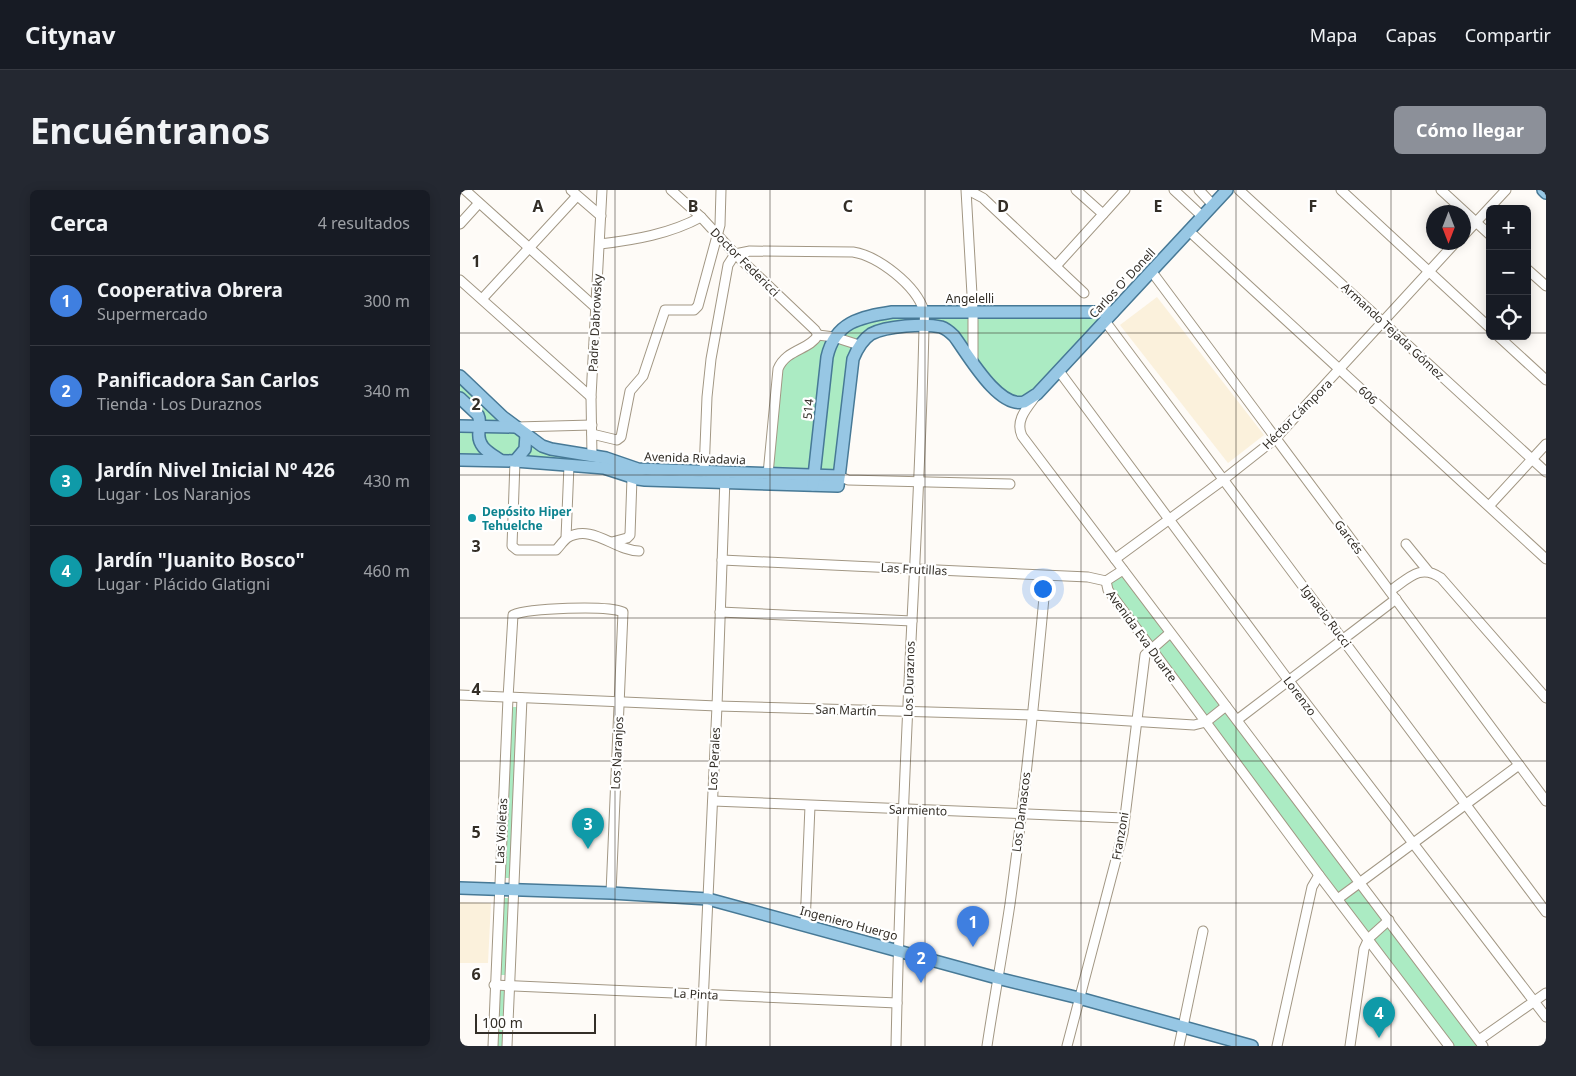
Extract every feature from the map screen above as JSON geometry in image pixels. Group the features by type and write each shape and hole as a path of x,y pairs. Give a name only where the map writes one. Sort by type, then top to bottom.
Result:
{"main road":[{"name":"Carlos O' Donell","path":"1037,394 1227,190"},
{"path":"1543,190 1546,193"},
{"name":"Angelelli","path":"834,337 842,328 857,320 892,312 1114,312"},
{"path":"842,481 853,359 859,346 870,335 882,330 898,327 940,327 948,330 954,336 995,391 1007,400 1023,402 1037,394"},
{"name":"514","path":"814,480 827,357 834,337"},
{"name":"Avenida Rivadavia","path":"460,376 516,427 542,446 551,449 617,461 638,469 704,472 725,477 842,481"},
{"path":"460,398 480,419 478,435 484,449 500,460"},
{"path":"460,426 516,427"},
{"path":"515,460 525,449 526,434"},
{"path":"795,474 812,464 817,455"},
{"name":"Avenida Rivadavia","path":"460,460 515,460 604,468 632,478 645,480 795,474 814,480"},
{"name":"Ingeniero Huergo","path":"460,888 610,893 708,899 1252,1046"}],"street":[{"path":"465,190 595,307"},
{"name":"Padre Dabrowsky","path":"592,456 591,397 602,190"},
{"name":"Doctor Federicci","path":"672,190 701,217 735,254 816,330 818,335"},
{"path":"516,427 592,429 617,440 621,437 630,391 643,376 665,310 694,310 698,306 720,220 721,190"},
{"path":"973,361 973,312 967,190 983,198 1084,293"},
{"path":"1076,190 1103,214"},
{"path":"1056,266 1125,190"},
{"path":"1174,190 1203,216"},
{"path":"1199,190 1213,205"},
{"name":"Armando Tejada Gómez","path":"1239,190 1546,472"},
{"path":"1342,190 1486,324"},
{"path":"1442,190 1486,231"},
{"path":"1471,227 1506,190"},
{"path":"482,300 529,249 574,193 601,216"},
{"path":"460,224 479,203"},
{"path":"600,244 648,236 689,224 701,217"},
{"name":"606","path":"1189,231 1546,558"},
{"name":"Héctor Cámpora","path":"1115,559 1223,480 1275,439 1384,323 1449,250"},
{"path":"704,472 707,397 711,358 728,265 735,254 750,251 853,252 864,254 873,258 898,277 918,299 924,312"},
{"name":"Garcés","path":"1152,272 1546,801"},
{"path":"1531,273 1546,286"},
{"path":"460,280 591,397"},
{"name":"Los Duraznos","path":"896,1046 914,569 920,482 924,312"},
{"name":"Ignacio Rucci","path":"1105,321 1546,912"},
{"path":"768,474 780,363 796,350 816,339 818,335 834,337 859,346"},
{"path":"1502,340 1546,380"},
{"name":"Lorenzo","path":"1059,370 1289,681 1546,1018"},
{"path":"1037,394 1024,413 1018,429 1123,570"},
{"path":"1489,506 1546,444"},
{"path":"515,460 512,546 517,550 556,550 566,538 578,534 593,534 630,551 639,551"},
{"path":"566,538 569,466"},
{"name":"Los Perales","path":"701,1046 717,706 725,477"},
{"path":"612,542 627,538 630,535 632,478"},
{"name":"Avenida Rivadavia","path":"842,481 1010,484"},
{"path":"1406,544 1428,571 1441,578 1546,698"},
{"name":"Las Frutillas","path":"722,560 1088,577 1106,581"},
{"name":"Avenida Eva Duarte","path":"1449,1046 1151,649 1108,590 1106,581 1123,570 1481,1043"},
{"path":"1390,591 1416,574 1428,571"},
{"name":"Los Damascos","path":"987,1046 1010,905 1033,715 1046,576"},
{"path":"1237,720 1396,599"},
{"name":"Los Naranjos","path":"513,616 520,612 550,610 617,610 623,612 610,893"},
{"path":"720,612 912,621"},
{"name":"Las Violetas","path":"493,1046 494,985 513,616"},
{"name":"Franzoni","path":"1067,1046 1119,850 1145,655 1170,633"},
{"name":"San Martín","path":"460,695 619,703 1033,715 1194,725 1206,722"},
{"name":"Las Violetas","path":"508,1046 522,698"},
{"path":"1206,722 1226,706"},
{"path":"1338,898 1519,765"},
{"name":"Sarmiento","path":"712,801 1124,818"},
{"path":"805,925 810,806"},
{"path":"1277,1046 1312,887 1319,875"},
{"path":"1350,1046 1364,949 1368,938 1389,920"},
{"path":"1179,1046 1203,931"},
{"name":"La Pinta","path":"494,985 897,1003"},
{"path":"1481,1043 1546,993"}],"shaded area":[{"path":"1157,297 1264,435 1228,463 1120,325"},
{"path":"460,902 491,903 488,963 460,963"}],"green space":[{"path":"1113,312 1037,394 1007,400 948,330 898,327 859,345 838,486 604,468 460,460 460,426 479,426 460,398 460,376 542,446 632,468 768,474 778,369 816,339 834,337 875,315"},
{"path":"1123,570 1483,1046 1449,1046 1106,587"},
{"path":"509,707 518,707 511,878 502,878"},
{"path":"501,898 508,898 506,975 498,975"},
{"path":"498,988 506,989 503,1046 495,1046"}],"place":[{"name":"Depósito Hiper Tehuelche","path":"472,518"},
{"name":"Jardín Nivel Inicial Nº 426","path":"588,849"},
{"name":"Cooperativa Obrera","path":"973,947"},
{"name":"Panificadora San Carlos","path":"921,983"},
{"name":"Jardín \"Juanito Bosco\"","path":"1379,1038"}]}
